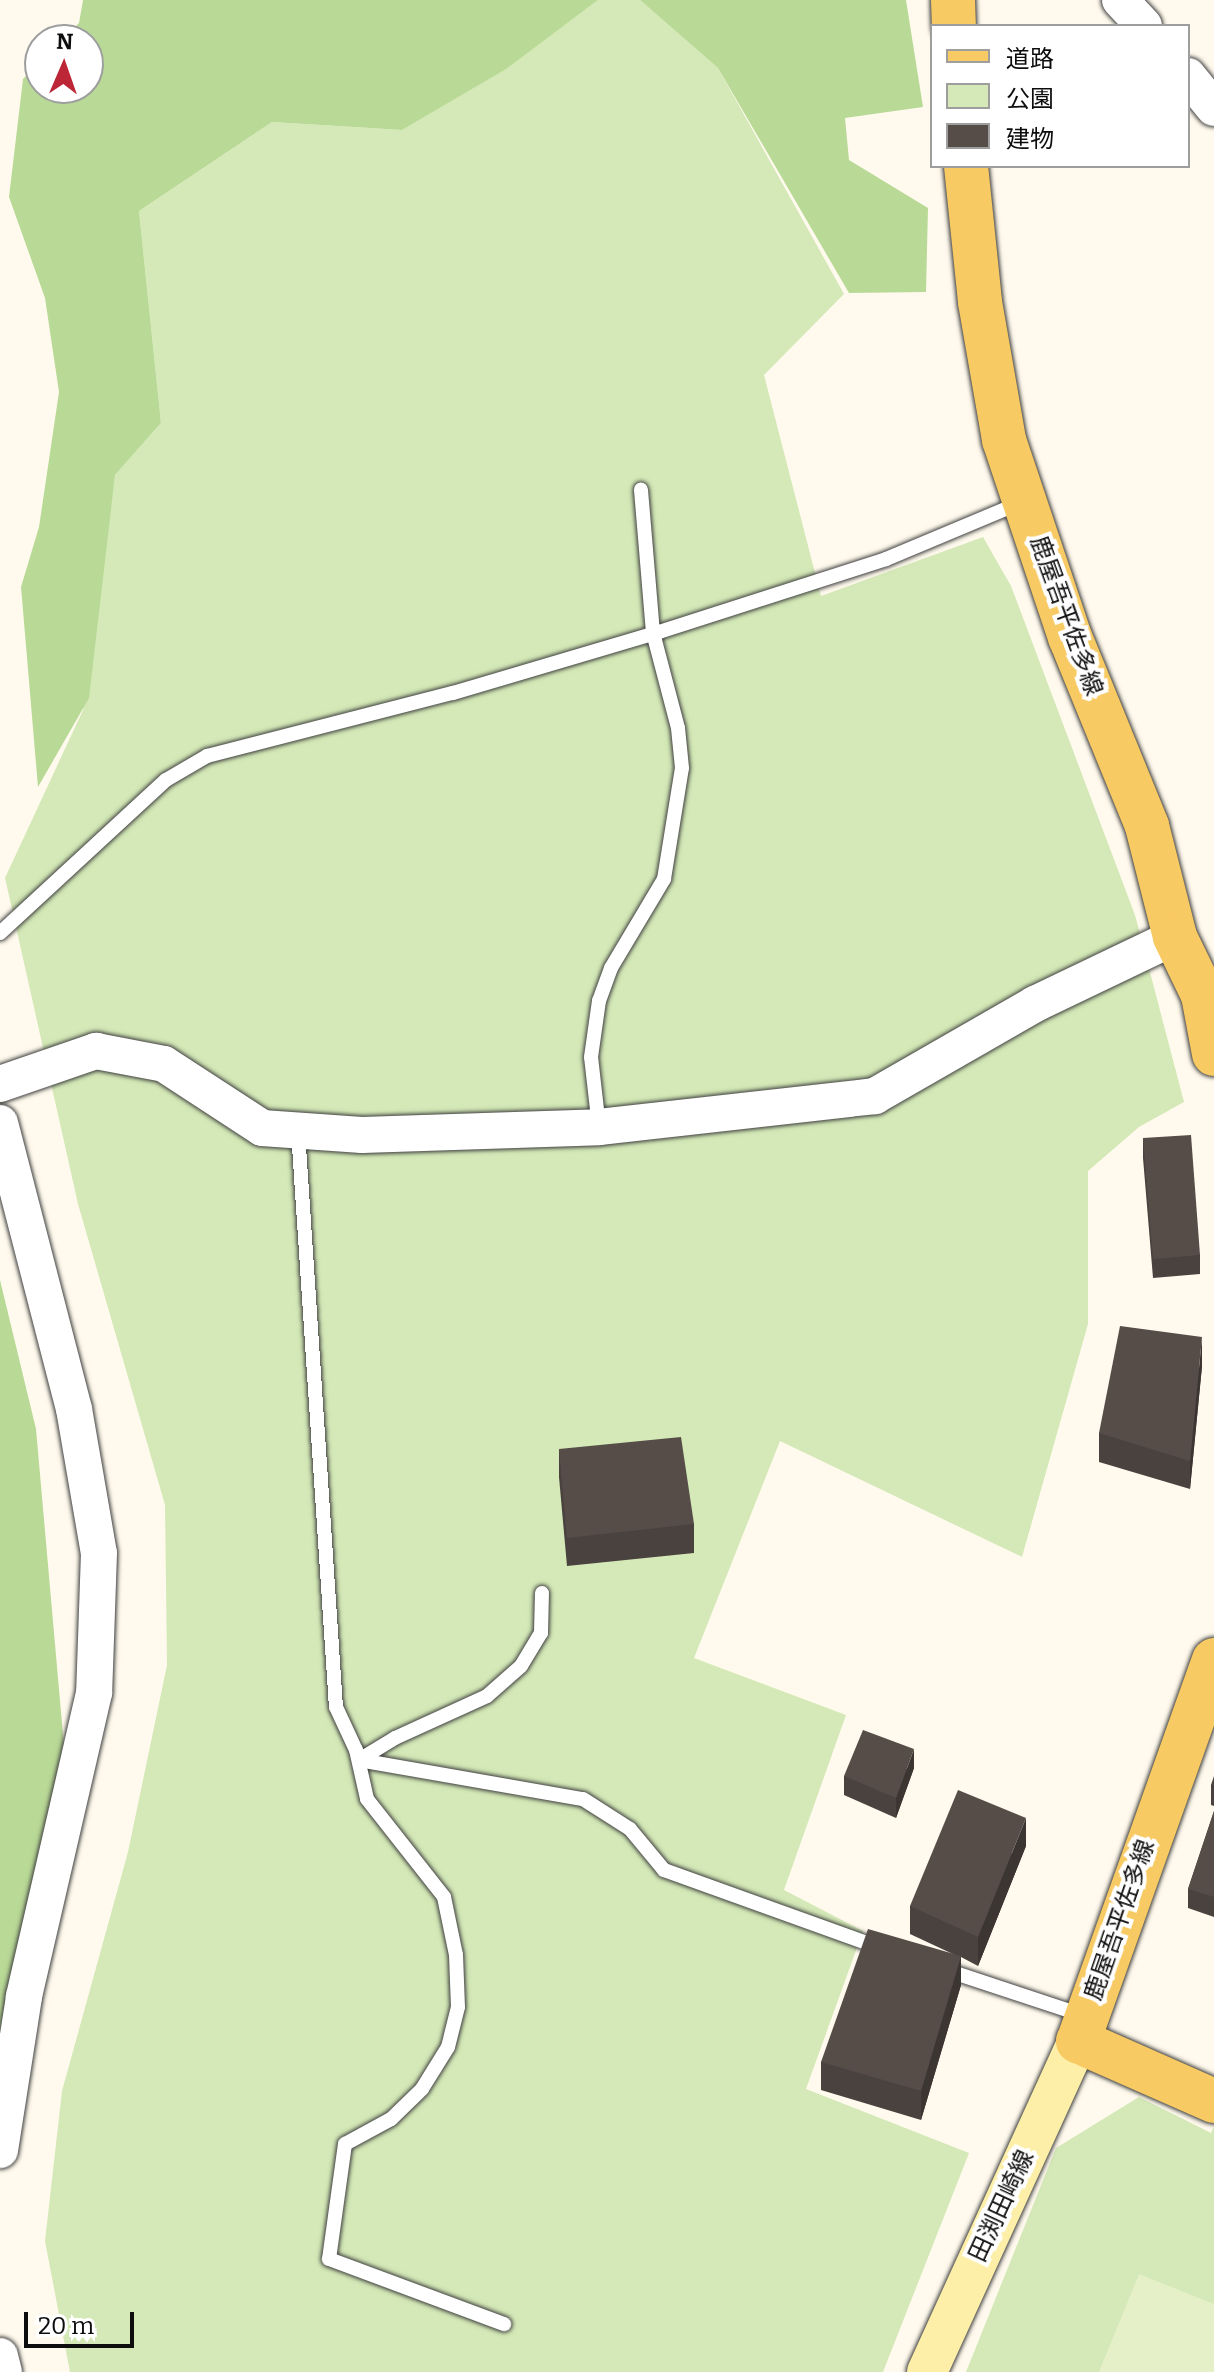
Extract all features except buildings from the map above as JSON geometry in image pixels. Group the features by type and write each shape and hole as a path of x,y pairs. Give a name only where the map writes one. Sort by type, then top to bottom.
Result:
{"main road":[{"path":"953,0 954,24"},
{"name":"鹿屋吾平佐多線","path":"966,168 980,302 1004,440 1070,637 1147,826 1175,937 1203,995 1214,1054"},
{"name":"鹿屋吾平佐多線","path":"1083,2029 1214,1660"},
{"path":"1083,2029 1214,2101"},
{"name":"田渕田崎線","path":"927,2372 1083,2029"}],"street":[{"path":"1120,0 1142,24"},
{"path":"1190,78 1214,108"},
{"path":"0,1084 96,1051 164,1064 262,1128 362,1135 599,1127 875,1096 1035,1004 1175,937"},
{"path":"0,1123 74,1409 99,1553 94,1693 24,1997 0,2150"},
{"path":"0,2356 4,2372"}],"lane":[{"path":"599,1127 591,1057 599,1001 611,968 664,879 682,768 678,728 653,633 641,490"},
{"path":"0,933 166,780 207,756 453,693 653,633 886,559 1025,501"},
{"path":"298,1131 336,1707 359,1760 367,1799 444,1897 456,1955 458,2007 448,2047 422,2089 391,2119 345,2144 329,2259 504,2324"},
{"path":"359,1760 395,1738 487,1696 521,1666 541,1633 542,1593"},
{"path":"359,1760 583,1799 630,1829 664,1870 890,1951"},
{"path":"920,1961 1083,2029"}],"green space":[{"path":"83,0 598,0 506,69 402,130 272,122 139,211 161,423 115,475 89,698 38,787 21,587 39,527 59,392 45,298 9,197 24,78 24,104 104,104 104,24 79,23"},
{"path":"598,0 640,0 718,68 844,294 764,375 821,596 983,537 1011,586 1135,915 1184,1102 1139,1127 1088,1171 1088,1324 1022,1557 780,1441 694,1658 846,1715 784,1890 863,1931 806,2089 969,2153 883,2372 70,2372 45,2241 62,2091 128,1852 167,1665 165,1505 78,1204 5,878 83,710 115,475 161,423 139,211 272,122 402,130 505,69"},
{"path":"640,0 906,0 923,107 845,118 849,160 928,208 926,292 849,293 718,68"},
{"path":"0,1280 36,1429 70,1814 0,2154"},
{"path":"1139,2097 1211,2133 1214,2126 1214,2372 966,2372 1056,2148"},
{"path":"1139,2274 1214,2304 1214,2372 1099,2372"}]}
